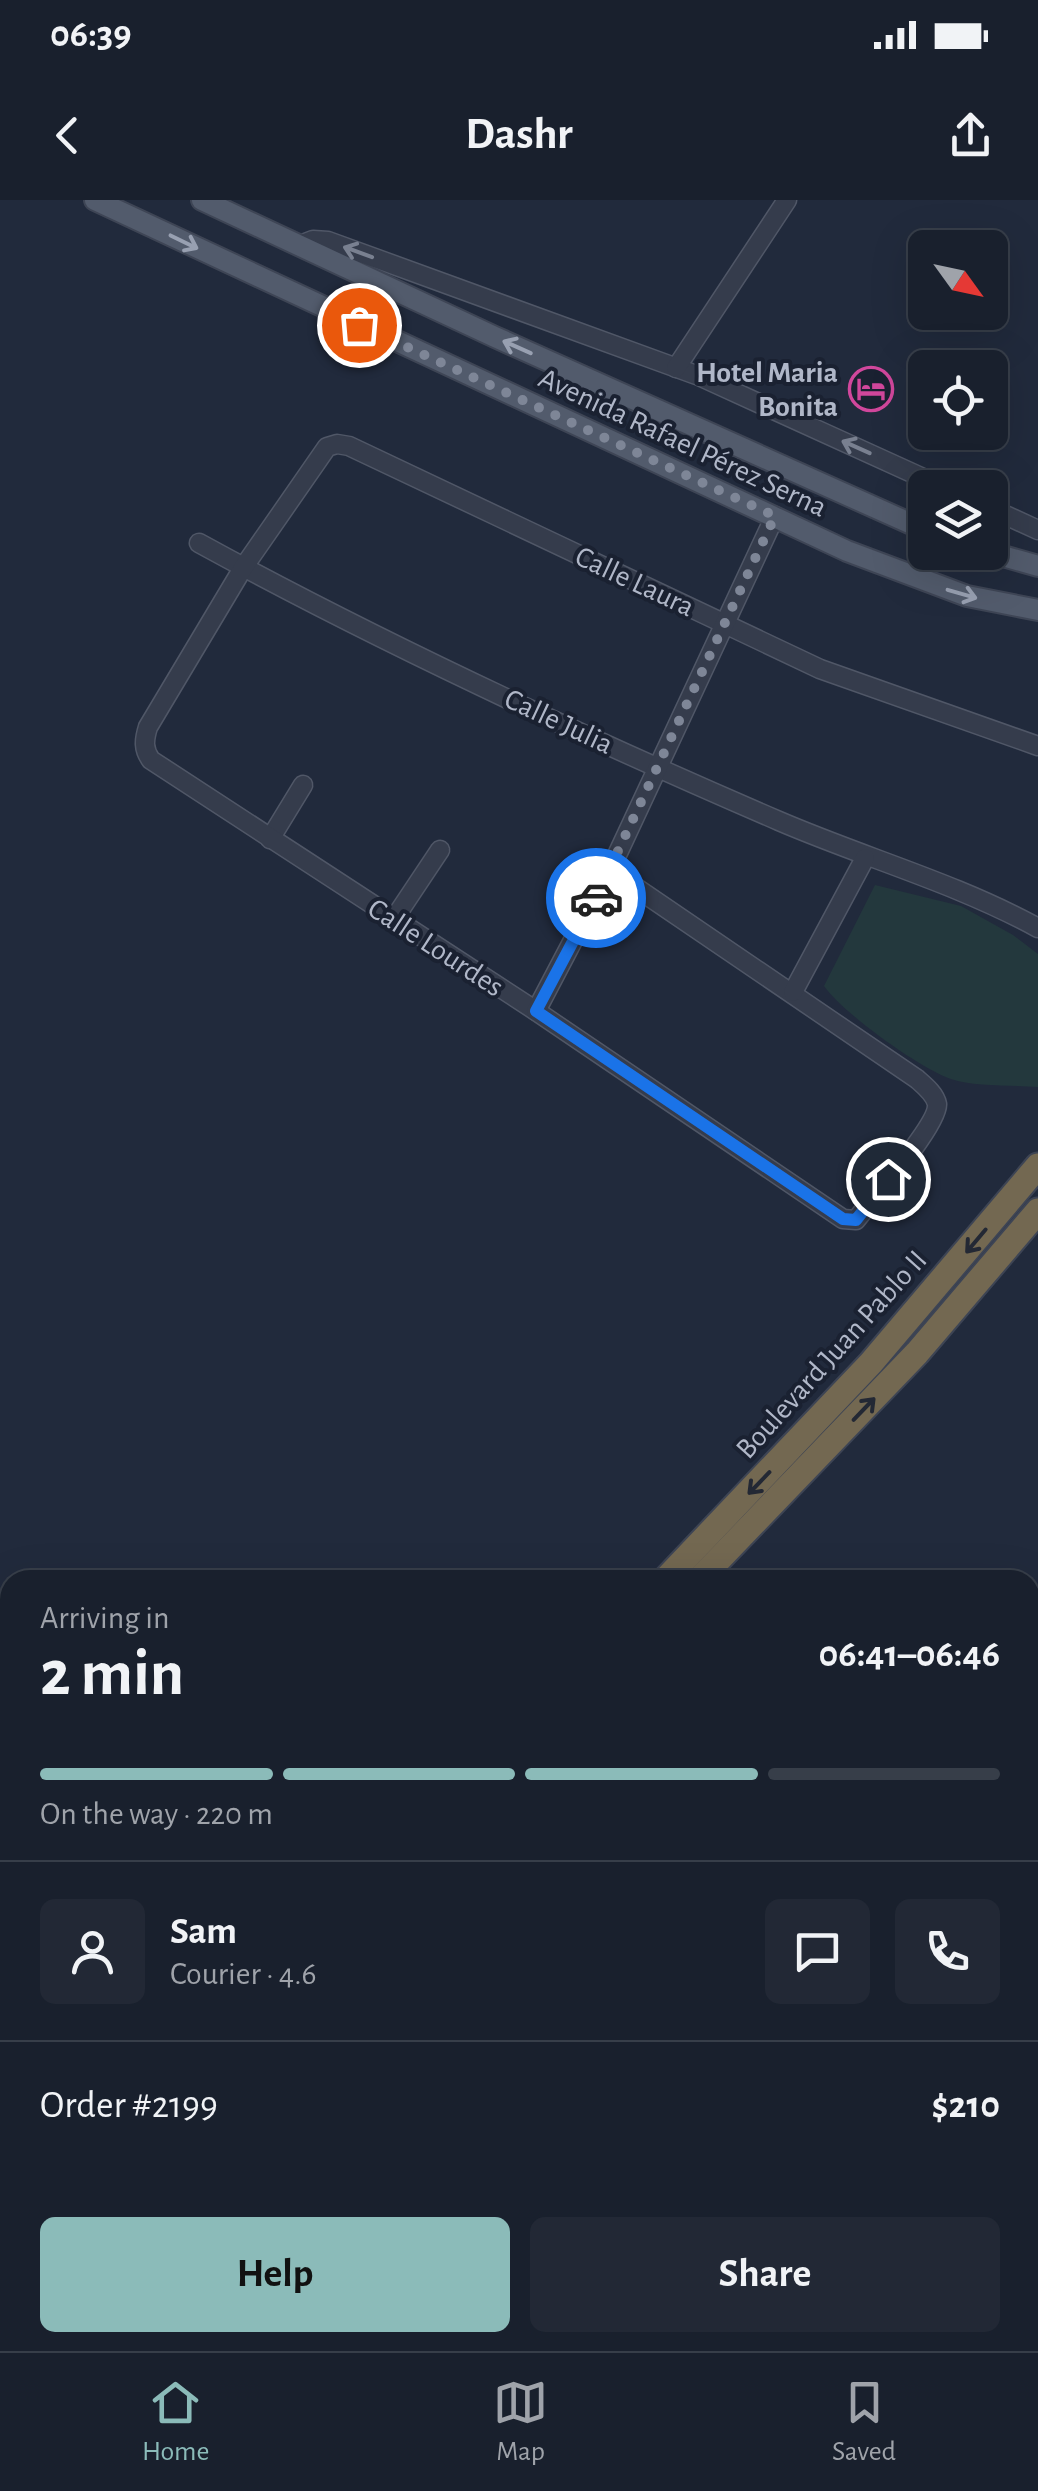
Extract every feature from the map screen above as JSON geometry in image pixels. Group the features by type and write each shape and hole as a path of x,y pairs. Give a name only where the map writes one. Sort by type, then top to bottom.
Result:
{"highway":[{"name":"Boulevard Juan Pablo II","path":"673,1570 870,1363 1038,1166"},
{"name":"Boulevard Juan Pablo II","path":"709,1570 917,1353 1038,1211"}],"main road":[{"name":"Avenida Rafael Pérez Serna","path":"96,200 847,551 967,596 1038,610"},
{"name":"Avenida Rafael Pérez Serna","path":"202,200 496,338 908,522"},
{"path":"1008,558 1038,566"}],"street":[{"path":"676,368 788,200"},
{"path":"300,245 313,240 328,241 676,368 908,472"},
{"name":"Calle Laura","path":"243,568 322,451 332,444 348,446 820,669 1038,746"},
{"path":"536,1011 610,870 775,516"},
{"path":"1008,516 1038,530"},
{"name":"Calle Julia","path":"199,543 340,620 658,766 865,858 994,904 1038,928"},
{"name":"Calle Lourdes","path":"243,568 148,727 144,744 151,760 536,1011 843,1219 856,1220 930,1128 937,1106 935,1097 918,1079 793,992"},
{"path":"270,838 303,785"},
{"path":"394,919 440,850"},
{"path":"610,870 793,992 865,858"}],"green space":[{"path":"875,885 961,906 1038,954 1038,1087 970,1083 937,1073 864,1024 824,986"}],"way so far":[{"path":"359,325 775,516 596,898"}],"place":[{"name":"Hotel Maria Bonita","path":"871,389"}],"route":[{"path":"596,898 536,1011 843,1219 856,1220 888,1179"}]}
